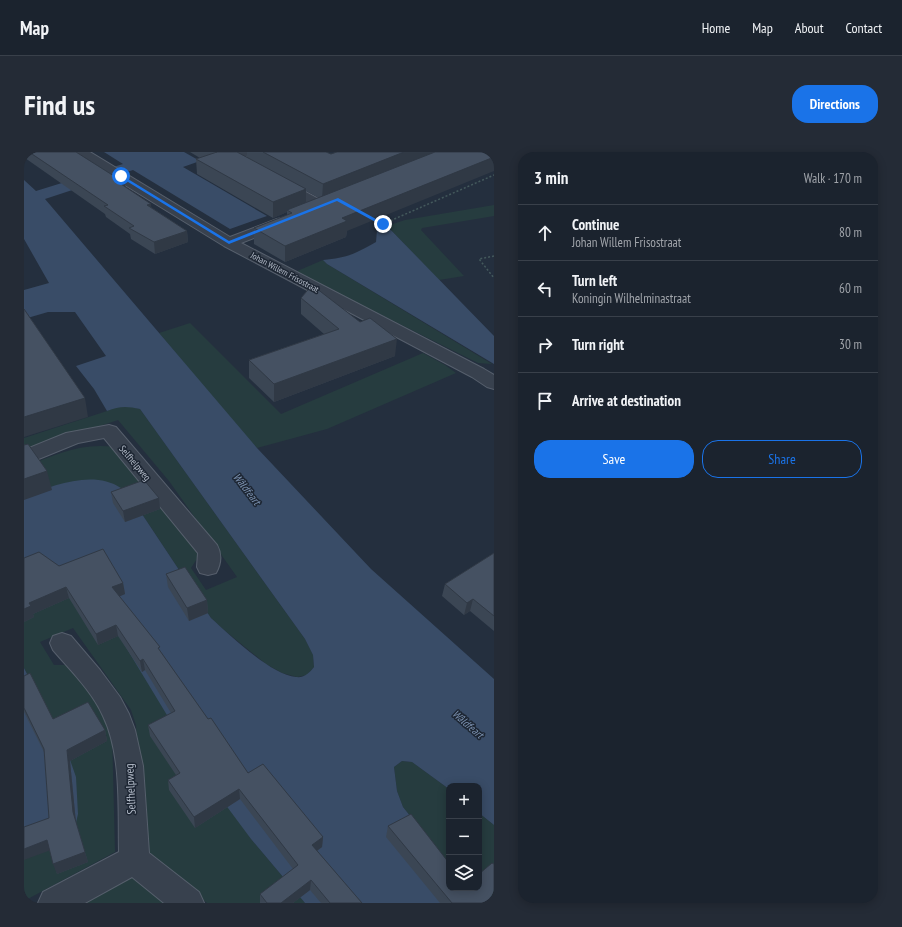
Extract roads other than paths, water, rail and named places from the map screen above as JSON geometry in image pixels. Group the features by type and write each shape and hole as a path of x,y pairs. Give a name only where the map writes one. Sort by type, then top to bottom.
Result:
{"street":[{"name":"Johan Willem Frisostraat","path":"82,152 229,242 478,373 494,383"},
{"path":"241,156 326,204 306,212"},
{"path":"229,242 292,217"},
{"name":"Selfhelpweg","path":"24,458 73,437 108,431 209,551 208,567"},
{"name":"Selfhelpweg","path":"62,643 93,680 116,714 128,754 134,860"},
{"path":"54,903 134,860 188,903"}],"water":[{"name":"Wâldfeart","path":"104,152 184,152 200,161 183,167 267,216 230,229 133,170 45,199 257,448 371,569 494,679 494,825 482,815 482,783 446,783 446,787 412,762 402,761 394,767 397,791 403,807 446,861 446,891 455,891 480,903 305,903 251,839 202,773 75,563 24,589 24,496 72,481 98,480 110,482 121,488 132,499 211,618 251,653 263,662 286,675 302,677 314,667 313,655 305,639 140,409 123,407 107,411 94,389 76,366 106,356 75,312 48,312 24,319 24,290 49,283 24,239 24,180 36,191 123,164"},
{"path":"387,226 494,336 494,364 327,264 323,260 344,257 369,246 376,242 377,230"},
{"path":"24,668 68,754 76,777 78,814 75,827 24,859"}]}
